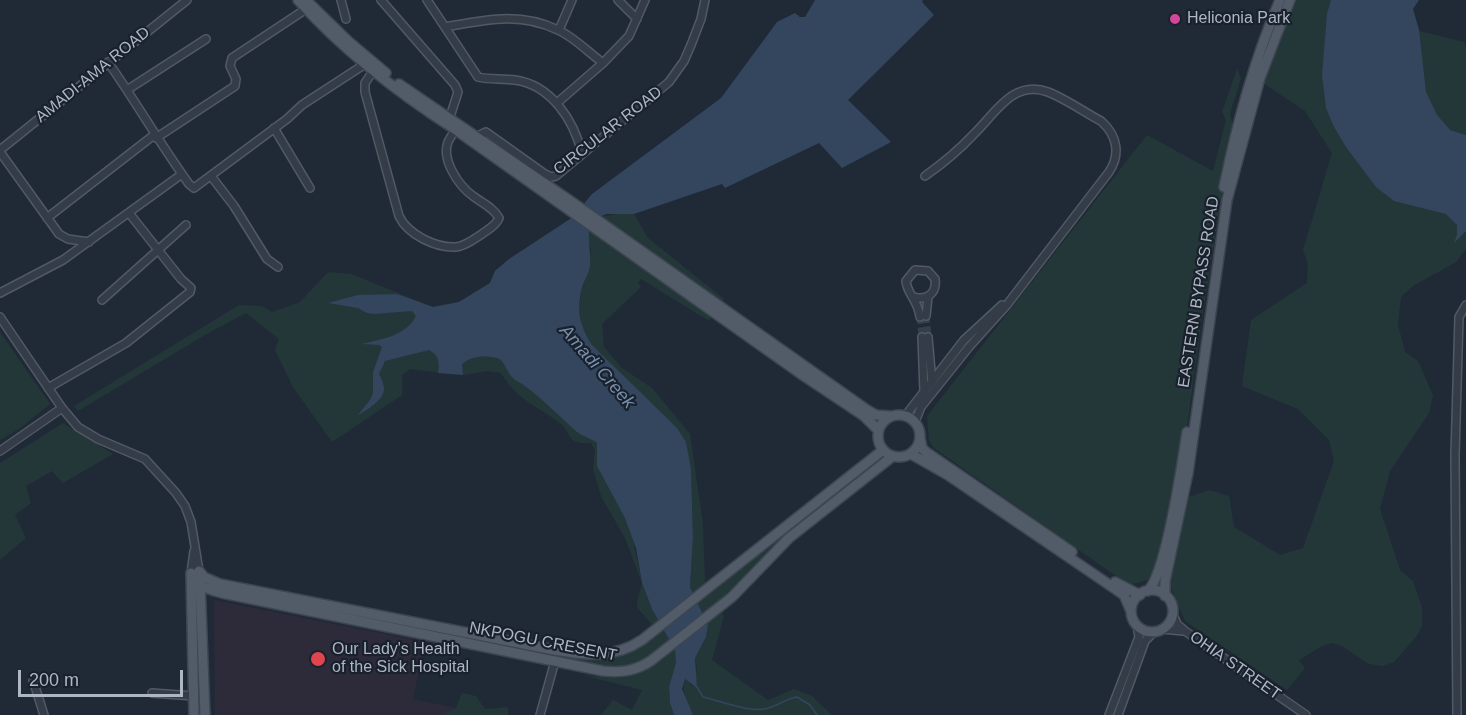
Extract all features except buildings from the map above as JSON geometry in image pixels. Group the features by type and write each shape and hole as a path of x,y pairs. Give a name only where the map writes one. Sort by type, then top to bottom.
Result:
{"main road":[{"path":"298,0 306,4 394,80 430,106 450,117 477,140 804,376 864,416 878,430"},
{"name":"EASTERN BYPASS ROAD","path":"1144,593 1157,578 1180,477 1213,250 1230,155 1256,60 1280,0"},
{"name":"EASTERN BYPASS ROAD","path":"1165,596 1165,581 1188,473 1227,200 1260,78 1290,0"},
{"path":"306,4 364,64 407,98 477,140"},
{"path":"600,227 867,410 876,415 906,416 915,422 924,450 1118,584 1144,593 1156,591 1165,596 1172,612 1170,620 1158,631 1144,631 1137,626 1124,595 948,475 910,454"},
{"path":"890,416 884,420 878,430 879,442 883,450 893,456 902,457 910,454 917,447 920,438"},
{"name":"NKPOGU CRESENT","path":"201,586 582,655 600,655 621,651 642,640 883,450"},
{"name":"NKPOGU CRESENT","path":"195,572 221,588 555,662 616,673 634,670 652,660 721,606 789,538 893,456"},
{"path":"195,572 201,586 205,715"},
{"path":"194,715 191,597 195,572"},
{"path":"191,597 201,586"},
{"path":"202,605 221,588"},
{"path":"1131,611 1133,602 1144,593"}],"street":[{"name":"AMADI-AMA ROAD","path":"0,151 187,0"},
{"path":"341,0 346,19"},
{"path":"381,0 454,85 458,92 450,117"},
{"path":"427,0 478,77 531,83 551,96 571,125 582,154"},
{"path":"559,30 572,0"},
{"path":"618,0 638,19"},
{"path":"557,103 603,63 629,36 645,0"},
{"name":"CIRCULAR ROAD","path":"477,140 486,132 551,177 556,176 669,82 691,45 701,20 705,0"},
{"path":"47,218 155,137 235,86 236,79 230,66 232,58 306,4"},
{"path":"445,27 513,17 539,22 559,30 603,63"},
{"path":"127,90 206,39"},
{"path":"108,62 155,137 194,188 302,105 364,64"},
{"path":"373,71 365,83 365,92 399,216 406,227 416,235 453,247 470,242 495,225 499,218 492,209 470,194 449,163 448,142 456,129"},
{"path":"906,416 1011,297 1114,165 1116,148 1111,132 1101,121 1048,93 1035,90 1024,91 1007,98 968,140 925,176"},
{"path":"274,128 310,188"},
{"path":"0,151 47,218 64,237 89,242"},
{"path":"0,293 63,260 182,174"},
{"path":"211,176 234,206 267,259 278,267"},
{"path":"48,388 118,348 190,292 190,288 129,213"},
{"path":"102,300 186,225"},
{"path":"919,269 928,271 935,279 935,289 928,297 923,317 914,297 907,290 906,281 911,273 919,269"},
{"path":"914,297 928,297"},
{"path":"915,422 932,382 964,340 1011,297"},
{"path":"1457,715 1456,464 1459,317 1466,305"},
{"path":"0,317 62,408 78,427 91,436 141,456 152,465 185,506 193,532 195,572"},
{"path":"928,393 925,337 932,382"},
{"path":"0,451 62,408"},
{"path":"1456,464 1466,464"},
{"path":"1456,594 1466,594"},
{"name":"OHIA STREET","path":"1172,612 1177,624 1185,631 1306,715"},
{"path":"1109,715 1139,637 1137,626"},
{"path":"1118,715 1145,641 1158,631 1185,631"},
{"path":"540,715 555,662"},
{"path":"33,680 44,715"},
{"path":"152,693 194,696"}],"shaded area":[{"name":"Our Lady's Health of the Sick Hospital","path":"214,600 425,642 413,699 456,708 442,715 215,715"}],"green space":[{"path":"1293,0 1341,0 1466,207 1466,249 1456,262 1413,286 1401,297 1398,325 1405,352 1418,361 1433,395 1429,413 1390,471 1380,509 1400,570 1413,581 1422,608 1422,626 1416,637 1394,662 1383,666 1369,664 1342,646 1333,643 1322,646 1299,660 1305,668 1287,690 1185,621 1169,583 1189,497 1209,490 1229,496 1234,527 1280,555 1303,548 1334,461 1329,440 1298,409 1242,386 1251,320 1307,283 1308,264 1303,250 1332,153 1305,111 1263,83"},
{"path":"1413,9 1419,31 1464,42 1466,46 1466,135 1450,130 1418,114"},
{"path":"1237,69 1241,78 1230,114 1233,126 1186,435 1162,553 1153,574 1147,580 1130,584 934,448 929,441 927,416 1147,135 1213,171 1226,120 1222,112"},
{"path":"622,213 634,214 648,238 724,299 721,303 600,217"},
{"path":"588,229 713,315 709,321 641,279 638,283 641,287 602,324 604,347 622,368 652,388 690,434 703,524 705,584 710,594 881,455 885,459 789,532 716,604 724,616 712,660 768,700 794,689 812,696 832,715 693,715 688,706 684,693 685,679 693,686 697,667 695,658 706,637 708,625 690,587 693,537 691,469 625,379 592,345 582,329 579,307 582,288 589,269 591,250"},
{"path":"509,259 491,344 595,436 622,486 642,583 625,538 601,496 593,469 595,451 591,443 580,443 573,440 562,425 514,391 501,373 487,371 463,375 410,369 402,375 402,395 332,442 293,387 275,350 279,339 246,313 78,411 74,406 239,305 262,306 272,312 300,302 328,272 351,274 433,307 459,302 490,283 495,271"},
{"path":"0,332 50,404 19,429 0,440"},
{"path":"63,423 113,454 63,483 52,471 26,486 31,503 15,515 26,538 0,560 0,463"},
{"path":"642,583 652,609 675,650 677,663 669,687 670,703 674,715 601,715 613,700 632,710 642,690 582,675 617,678 635,675 665,658 662,645 645,661 624,668 600,667 554,656 554,654 596,659 620,656 657,636 652,624 638,609 637,602"},
{"path":"462,693 476,696 485,709 508,707 508,715 442,715 456,708"}],"water":[{"name":"Amadi Creek","path":"815,0 923,0 922,2 934,15 848,100 891,142 842,168 819,143 725,188 722,184 634,214 606,214 589,229 590,266 579,304 580,318 585,331 592,345 677,428 686,442 691,469 693,537 690,587 708,625 706,637 695,658 697,688 685,679 682,689 693,715 674,715 670,703 669,687 676,663 675,650 652,609 642,583 636,548 625,518 597,466 597,443 577,432 539,397 514,379 500,360 493,357 483,356 465,361 462,364 463,375 438,373 438,360 429,350 385,361 379,374 384,386 381,397 357,416 373,393 373,372 382,347 362,344 400,332 412,323 416,316 412,311 374,314 358,308 328,303 358,295 397,294 433,307 459,302 490,283 495,271 509,259 573,217 592,194 721,98 777,22 795,13 800,17 805,17"},
{"path":"1331,0 1419,0 1413,9 1419,30 1426,92 1437,115 1450,130 1466,135 1466,231 1454,243 1457,225 1446,214 1394,201 1376,187 1334,127 1326,108 1322,75 1327,14"}],"waterway":[{"path":"697,687 703,697 758,710 797,697 810,705 817,715"}],"tunnel":[{"path":"926,316 928,337"},
{"path":"920,317 922,337"}],"place":[{"name":"Heliconia Park","path":"1175,19"},
{"name":"Our Lady's Health of the Sick Hospital","path":"318,659"}]}
